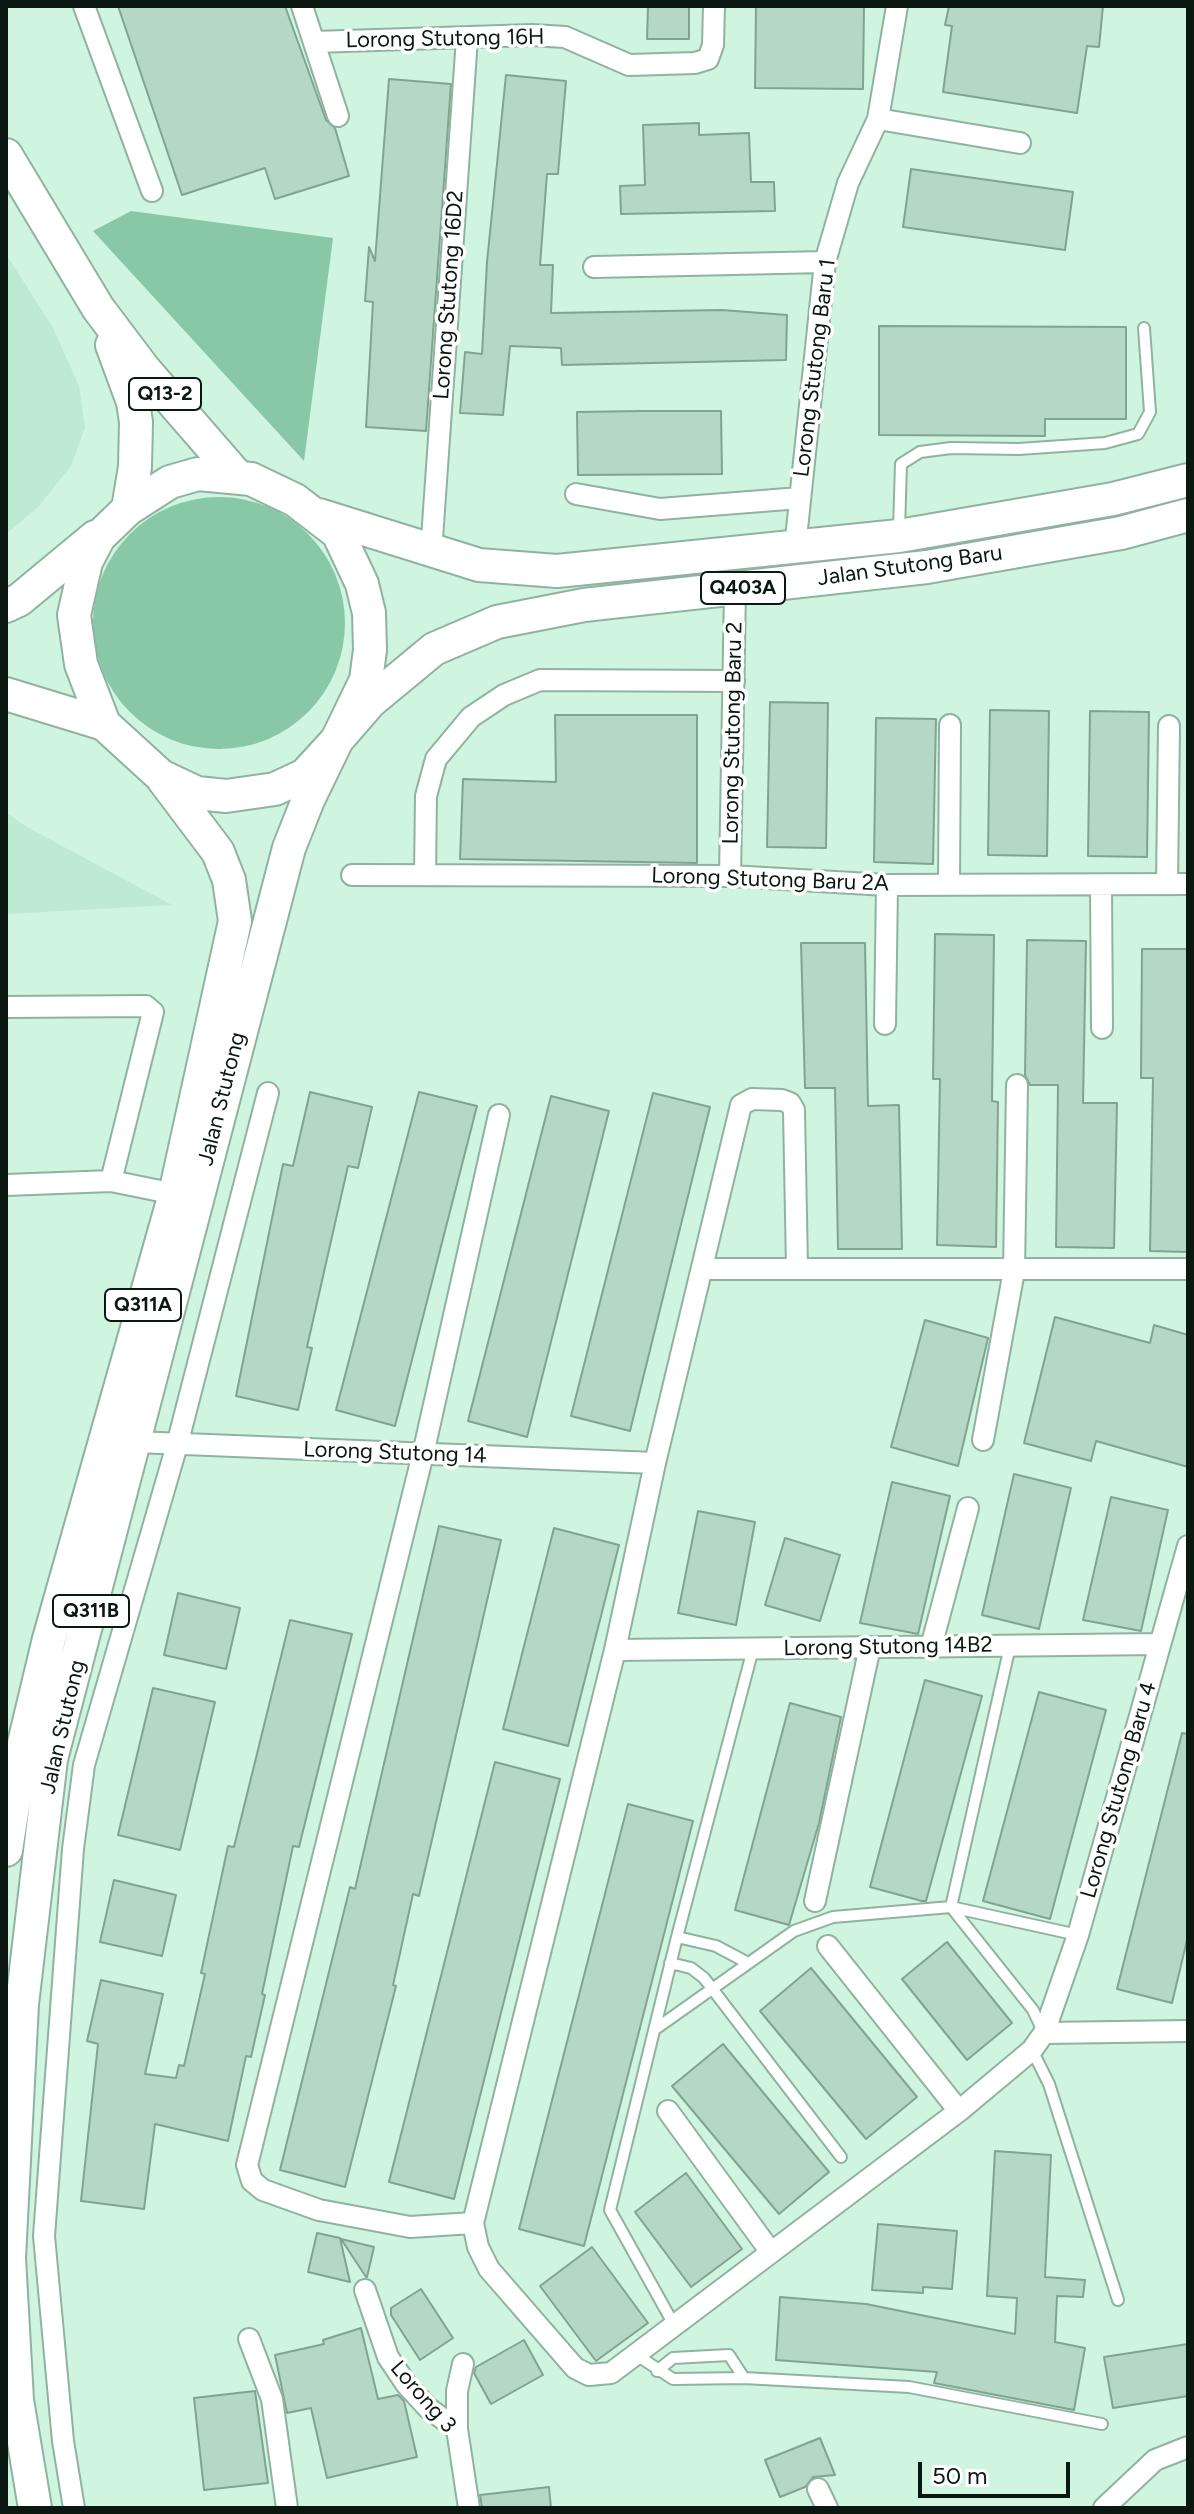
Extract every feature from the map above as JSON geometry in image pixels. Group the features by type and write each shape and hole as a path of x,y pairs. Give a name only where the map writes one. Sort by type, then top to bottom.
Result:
{"main road":[{"name":"Q13-2","path":"6,155 98,308 144,369 237,476"},
{"name":"Q13-2","path":"98,308 133,402 136,453 119,516"},
{"path":"6,606 19,600 149,493 198,474 251,479 316,514 338,533 351,556 369,613 366,680 337,740"},
{"name":"Jalan Stutong Baru","path":"316,514 431,553 479,565 557,571 899,536 1113,499 1188,480"},
{"name":"Jalan Stutong Baru","path":"161,776 197,793 226,796 275,789 305,775 370,702 434,649 497,622 584,605 927,567 1121,533 1188,515"},
{"path":"104,724 81,664 74,615 86,562 119,516"},
{"path":"6,694 104,724 161,776"},
{"name":"Jalan Stutong","path":"35,2508 17,2400 9,2258 22,2004 51,1759 289,848 337,740"},
{"name":"Jalan Stutong","path":"6,1850 21,1756 49,1639 175,1194 235,921 229,880 218,852 161,776"}],"street":[{"path":"84,6 152,191"},
{"path":"302,6 338,116"},
{"name":"Lorong Stutong 16H","path":"314,42 565,37 629,65 644,67 695,63 708,59 711,52 714,6"},
{"name":"Lorong Stutong Baru 1","path":"795,548 825,262 848,183 878,119 897,6"},
{"name":"Lorong Stutong 16D2","path":"431,553 467,38"},
{"path":"878,119 1020,143"},
{"path":"594,267 825,262"},
{"path":"576,494 660,509 800,498"},
{"name":"Lorong Stutong Baru 2","path":"730,876 735,589"},
{"path":"425,875 426,796 436,759 471,717 493,702 540,680 734,681"},
{"path":"949,885 950,725"},
{"path":"1167,884 1169,726"},
{"name":"Lorong Stutong Baru 2A","path":"352,875 730,876 887,885 1188,884"},
{"path":"885,1024 887,885"},
{"path":"1101,886 1102,1028"},
{"path":"6,1007 120,1005 146,1006 153,1012 111,1181"},
{"path":"983,1440 1014,1271 1017,1085"},
{"path":"74,2508 63,2441 44,2236 73,1849 84,1765 177,1445 268,1093"},
{"path":"797,1268 794,1110 790,1103 782,1100 752,1099 741,1105 655,1463 615,1650 473,2223 478,2247 489,2269 575,2368 600,2376 611,2373 673,2323 959,2111 1038,2041 1188,2031"},
{"path":"473,2223 410,2227 319,2210 263,2190 252,2181 247,2165 423,1454 499,1115"},
{"path":"6,1185 111,1181 175,1194"},
{"path":"704,1269 1188,1269"},
{"name":"Lorong Stutong 14","path":"135,1442 655,1463"},
{"path":"931,1647 968,1508"},
{"name":"Lorong Stutong Baru 4","path":"1038,2041 1078,1935 1188,1546"},
{"name":"Lorong Stutong 14B2","path":"615,1650 1160,1644"},
{"path":"815,1901 870,1647"},
{"path":"828,1946 959,2111"},
{"path":"668,2111 770,2251"},
{"name":"Lorong 3","path":"365,2290 388,2357 428,2408 457,2429 469,2508"},
{"path":"249,2339 272,2399 287,2508"},
{"path":"457,2429 457,2391 463,2364"},
{"path":"1104,2508 1155,2460 1188,2447"},
{"path":"818,2489 827,2508"}],"lane":[{"path":"899,536 901,464 920,452 951,448 1077,445 1138,434 1150,412 1144,328"},
{"path":"951,1907 1010,1646"},
{"path":"673,2323 610,2210 670,1963 753,1649"},
{"path":"951,1907 1033,2010 1049,2084 1118,2300"},
{"path":"654,2030 794,1931 833,1917 951,1907 1078,1935"},
{"path":"677,1937 716,1946 748,1963"},
{"path":"670,1963 691,1968 712,1990 841,2157"},
{"path":"635,2354 673,2379 744,2378 909,2387 1102,2424"},
{"path":"657,2371 673,2358 729,2355 744,2378"}],"shaded area":[{"path":"131,211 333,238 304,461 93,231"},
{"path":"6,254 52,326 79,386 85,428 71,466 38,507 6,534"},
{"path":"219,497 267,507 289,518 308,534 324,553 335,575 345,623 335,671 324,693 308,712 289,728 267,739 219,749 171,739 149,728 130,712 114,693 103,671 93,623 103,575 114,553 130,534 149,518 171,507"},
{"path":"6,812 25,826 172,905 6,914"}],"building":[{"path":"118,6 285,6 326,120 335,128 349,176 275,199 265,168 182,195"},
{"path":"648,6 689,6 689,39 647,39"},
{"path":"756,6 864,6 863,89 755,88"},
{"path":"949,6 1103,6 1099,47 1087,46 1077,113 943,92 952,26 945,25"},
{"path":"506,75 566,81 558,174 547,174 540,265 553,265 551,313 722,310 787,315 786,360 562,365 561,348 510,346 503,415 460,413 465,352 482,354 487,262"},
{"path":"389,79 451,84 426,431 366,427 373,302 365,301 369,247 375,261"},
{"path":"699,123 699,135 749,133 751,182 774,182 775,211 621,214 620,186 645,185 643,125"},
{"path":"911,169 1073,192 1065,250 903,227"},
{"path":"879,326 1126,327 1126,419 1045,419 1045,436 879,435"},
{"path":"721,411 722,474 578,475 577,412"},
{"path":"770,702 828,703 826,848 767,847"},
{"path":"990,710 1049,711 1047,856 988,855"},
{"path":"1090,711 1149,712 1147,857 1088,856"},
{"path":"555,715 697,715 697,863 460,859 463,779 556,782"},
{"path":"876,718 936,719 933,864 874,862"},
{"path":"935,934 994,935 992,1101 998,1102 996,1247 937,1245 940,1079 933,1079"},
{"path":"1027,940 1086,941 1083,1103 1117,1103 1114,1248 1056,1247 1058,1085 1030,1085 1025,1075"},
{"path":"801,943 865,943 868,1106 899,1105 902,1249 838,1249 835,1088 805,1088"},
{"path":"1142,949 1188,949 1188,1252 1150,1251 1153,1078 1141,1078"},
{"path":"310,1092 372,1107 358,1168 348,1166 307,1347 312,1348 298,1410 236,1396 283,1164 293,1166"},
{"path":"419,1092 477,1106 395,1426 336,1410"},
{"path":"653,1093 710,1107 630,1431 571,1416"},
{"path":"551,1096 609,1111 527,1437 468,1421"},
{"path":"1055,1317 1150,1343 1154,1325 1188,1335 1188,1467 1096,1441 1091,1461 1024,1443"},
{"path":"925,1320 988,1338 958,1466 891,1447"},
{"path":"1014,1474 1071,1488 1039,1629 982,1615"},
{"path":"892,1482 950,1496 918,1634 860,1623"},
{"path":"1111,1497 1168,1510 1141,1631 1083,1620"},
{"path":"698,1511 755,1522 736,1625 678,1613"},
{"path":"439,1526 501,1540 419,1896 413,1894 393,1985 396,1986 345,2187 280,2170 350,1887 355,1889"},
{"path":"554,1528 619,1545 568,1746 503,1729"},
{"path":"785,1538 840,1555 820,1621 765,1605"},
{"path":"178,1593 240,1608 226,1669 164,1655"},
{"path":"290,1620 352,1634 299,1847 293,1846 262,1994 265,1995 251,2057 246,2056 228,2141 155,2124 144,2209 81,2201 98,2044 87,2041 101,1980 163,1994 145,2074 176,2078 179,2065 184,2066 205,1974 201,1973 228,1846 234,1847"},
{"path":"925,1680 982,1696 926,1901 922,1901 870,1887"},
{"path":"153,1688 215,1702 180,1850 118,1835"},
{"path":"1039,1692 1106,1710 1050,1919 983,1901"},
{"path":"790,1703 841,1717 819,1823 789,1925 735,1910"},
{"path":"1182,1733 1188,1734 1188,1936 1172,2003 1117,1989"},
{"path":"495,1762 560,1779 454,2199 389,2182"},
{"path":"628,1804 693,1821 584,2246 519,2229"},
{"path":"114,1880 176,1895 162,1956 100,1942"},
{"path":"947,1942 1012,2023 967,2060 902,1979"},
{"path":"811,1968 917,2097 866,2139 760,2011"},
{"path":"723,2044 829,2172 779,2214 672,2086"},
{"path":"995,2151 1051,2155 1045,2277 1085,2280 1083,2297 1057,2296 1055,2342 1085,2348 1074,2410 934,2383 937,2372 776,2360 780,2297 866,2304 1015,2334 1017,2298 987,2296"},
{"path":"686,2173 742,2249 691,2287 635,2212"},
{"path":"878,2224 957,2231 952,2289 923,2287 923,2293 872,2290"},
{"path":"317,2233 340,2238 350,2282 308,2272"},
{"path":"341,2239 374,2247 367,2277 366,2277"},
{"path":"592,2247 648,2323 596,2361 540,2286"},
{"path":"421,2289 453,2338 420,2360 391,2315 391,2308"},
{"path":"361,2328 378,2399 398,2395 404,2401 417,2457 327,2478 311,2408 287,2413 275,2355 324,2344 323,2340"},
{"path":"524,2340 543,2375 491,2404 474,2373 476,2367"},
{"path":"1188,2344 1188,2396 1113,2408 1104,2357"},
{"path":"255,2391 268,2483 204,2490 194,2398"},
{"path":"820,2438 835,2475 813,2477 805,2487 780,2497 765,2460"},
{"path":"549,2487 551,2508 482,2508 480,2495"}]}
